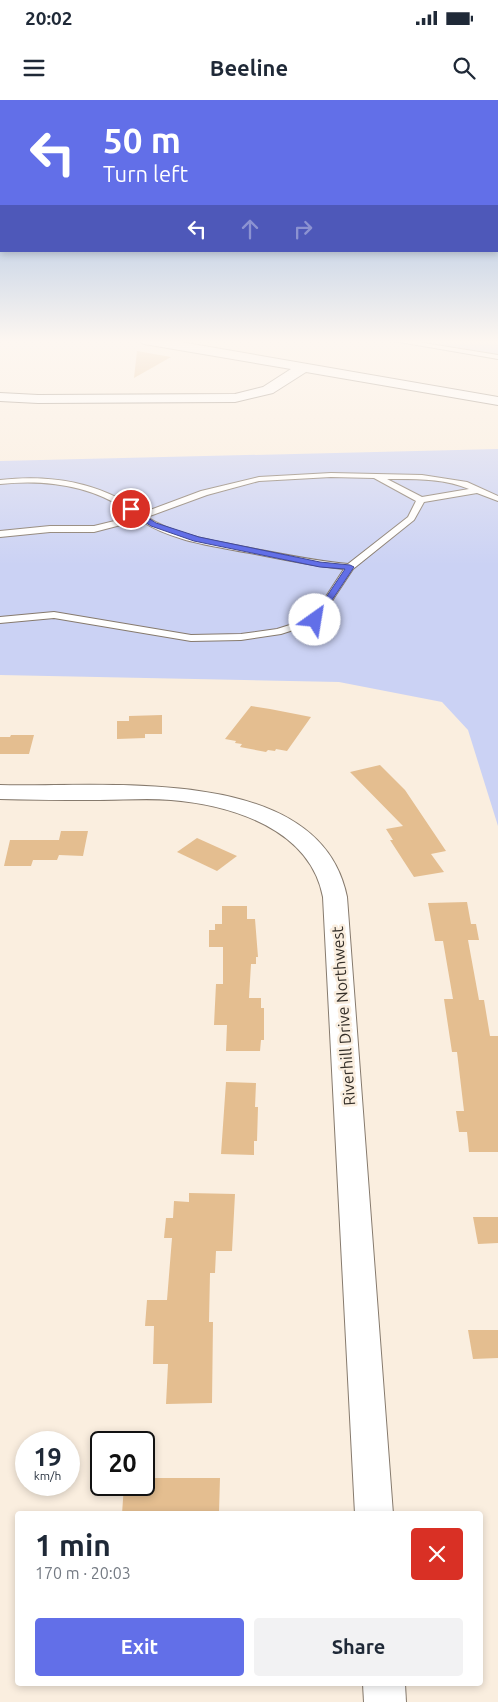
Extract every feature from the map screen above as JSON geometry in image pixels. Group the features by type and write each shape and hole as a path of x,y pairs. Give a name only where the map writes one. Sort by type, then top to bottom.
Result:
{"street":[{"name":"Riverhill Drive Northwest","path":"0,792 169,793 205,798 242,807 272,819 299,837 324,864 331,879 335,897 374,1511"},
{"path":"384,1686 385,1702"}],"lane":[{"path":"0,534 50,529 94,529 141,516 204,492 259,479 331,475 422,477 464,484 498,499"},
{"path":"376,476 421,500 478,490"},
{"path":"0,482 42,479 76,485 114,499 153,525 197,539 320,565 350,567"},
{"path":"0,620 54,615 191,638 240,637 278,632 315,620 350,567 411,518 421,500"}],"shaded area":[{"path":"498,449 498,826 468,730 442,702 339,682 0,675 0,461"}],"building":[{"path":"251,706 311,717 287,751 276,749 275,751 268,750 266,752 240,747 242,744 225,739"},
{"path":"162,715 162,734 145,734 145,738 117,739 117,721 129,721 129,716"},
{"path":"11,735 34,735 29,754 0,754 0,737 10,737"},
{"path":"380,765 405,790 446,851 431,854 444,872 414,877 390,840 393,840 386,829 403,826 350,772"},
{"path":"61,831 88,831 83,856 59,855 57,860 33,860 31,866 4,866 10,840 59,840"},
{"path":"197,838 237,856 217,871 177,852"},
{"path":"467,902 471,924 476,924 479,940 468,940 479,1000 484,1000 490,1036 498,1036 498,1152 469,1152 467,1132 459,1132 456,1111 464,1111 457,1052 452,1052 444,999 453,999 443,941 435,941 428,903"},
{"path":"222,906 247,906 247,919 255,919 258,957 256,957 256,964 251,964 249,998 261,998 261,1008 264,1008 264,1040 261,1040 260,1051 226,1051 227,1025 214,1025 216,984 223,984 223,947 209,947 209,930 215,930 215,924 222,924"},
{"path":"226,1082 256,1083 255,1107 258,1107 257,1141 254,1141 254,1155 221,1154"},
{"path":"189,1193 235,1194 232,1251 216,1251 215,1273 210,1273 209,1322 213,1322 212,1403 166,1404 168,1364 153,1364 154,1326 145,1326 147,1300 167,1300 172,1238 164,1238 166,1218 173,1218 174,1201 189,1202"},
{"path":"473,1217 498,1217 498,1243 478,1244"},
{"path":"468,1330 498,1330 498,1358 473,1359"},
{"path":"155,1478 220,1478 219,1511 122,1511 123,1496 155,1496"}],"route":[{"path":"131,509 153,525 197,539 320,565 350,567 315,620"}]}
